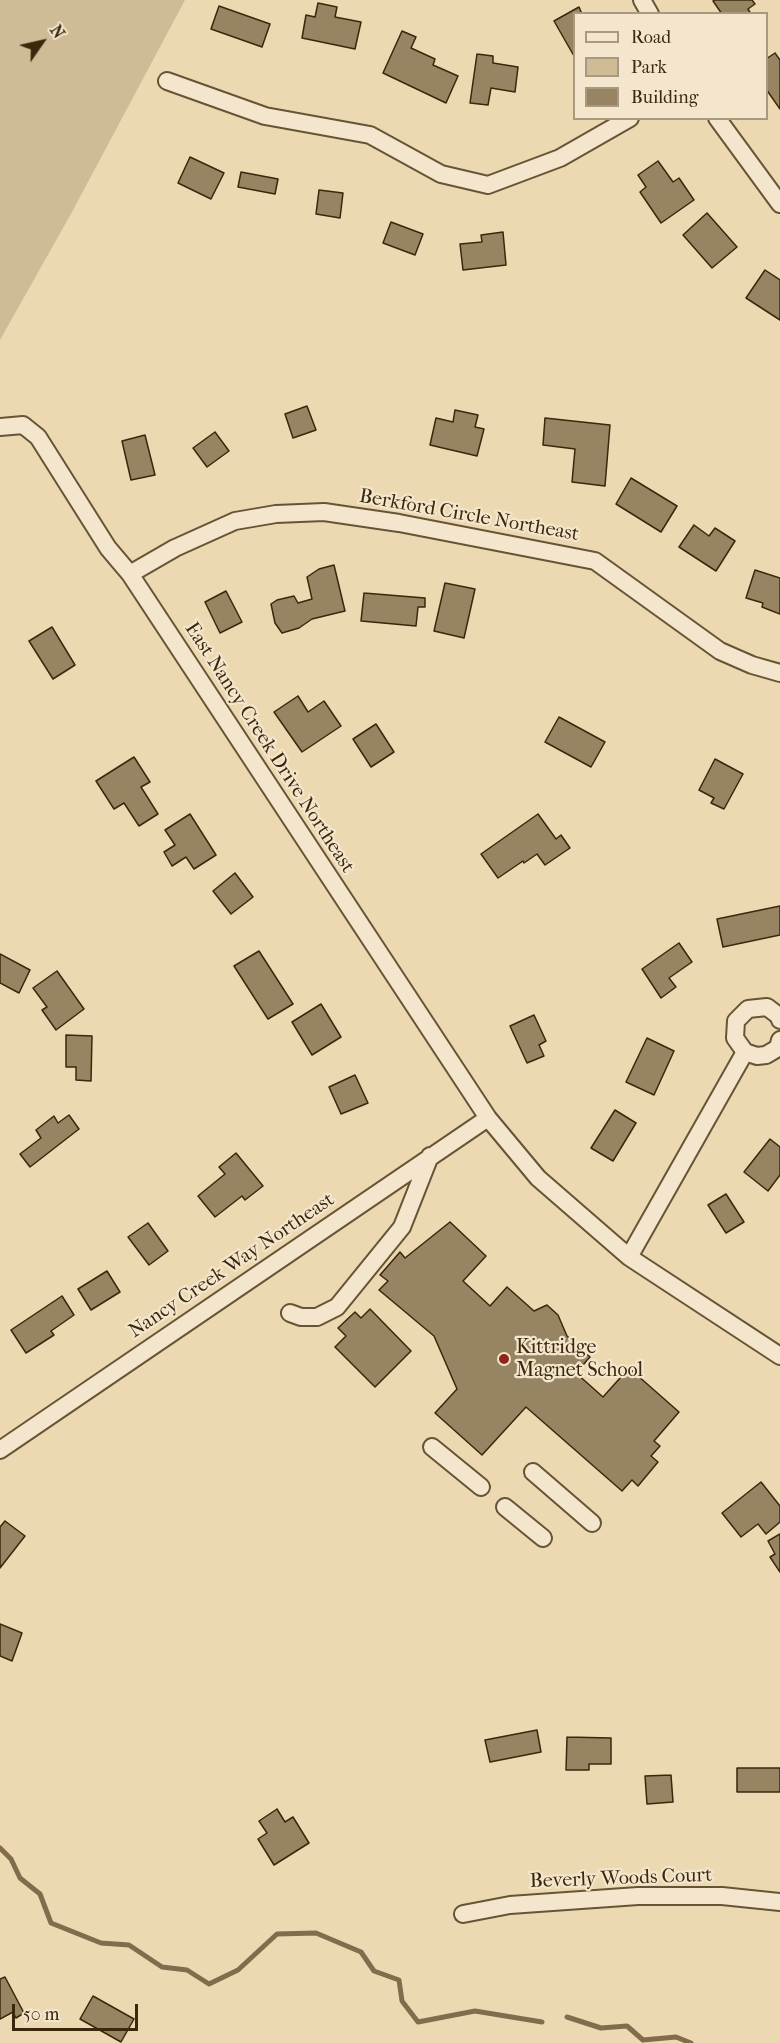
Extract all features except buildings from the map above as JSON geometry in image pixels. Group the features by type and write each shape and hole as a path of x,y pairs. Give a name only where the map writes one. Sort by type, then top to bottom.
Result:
{"street":[{"path":"167,81 265,116 370,135 441,174 488,184 560,159 627,120"},
{"path":"718,120 780,204"},
{"name":"East Nancy Creek Drive Northeast","path":"0,427 23,425 38,437 108,548 130,574 488,1118 538,1178 629,1257"},
{"name":"Berkford Circle Northeast","path":"130,574 175,548 236,521 276,514 324,512 399,523 595,561 720,651 752,665 780,673"},
{"path":"780,1020 767,1007 748,1008 736,1021 735,1038 746,1052 758,1056 766,1055 777,1048 780,1040"},
{"path":"746,1052 629,1257 780,1356"},
{"name":"Nancy Creek Way Northeast","path":"0,1450 488,1118"},
{"path":"290,1313 301,1317 317,1317 337,1306 402,1227 430,1156"},
{"path":"432,1447 481,1487"},
{"path":"533,1472 592,1523"},
{"path":"505,1507 543,1538"},
{"name":"Beverly Woods Court","path":"463,1914 521,1904 638,1896 722,1896 780,1902"}],"green space":[{"path":"0,0 185,0 72,212 0,340"}],"waterway":[{"path":"0,1848 11,1859 20,1878 40,1894 51,1923 101,1943 129,1945 162,1967 187,1970 209,1984 238,1970 277,1934 316,1933 361,1952 374,1971 399,1980 402,2001 418,2022 475,2011 542,2022"},
{"path":"567,2017 601,2028 627,2026 643,2040 676,2037 691,2043"}],"place":[{"name":"Kittridge Magnet School","path":"504,1359"}]}
